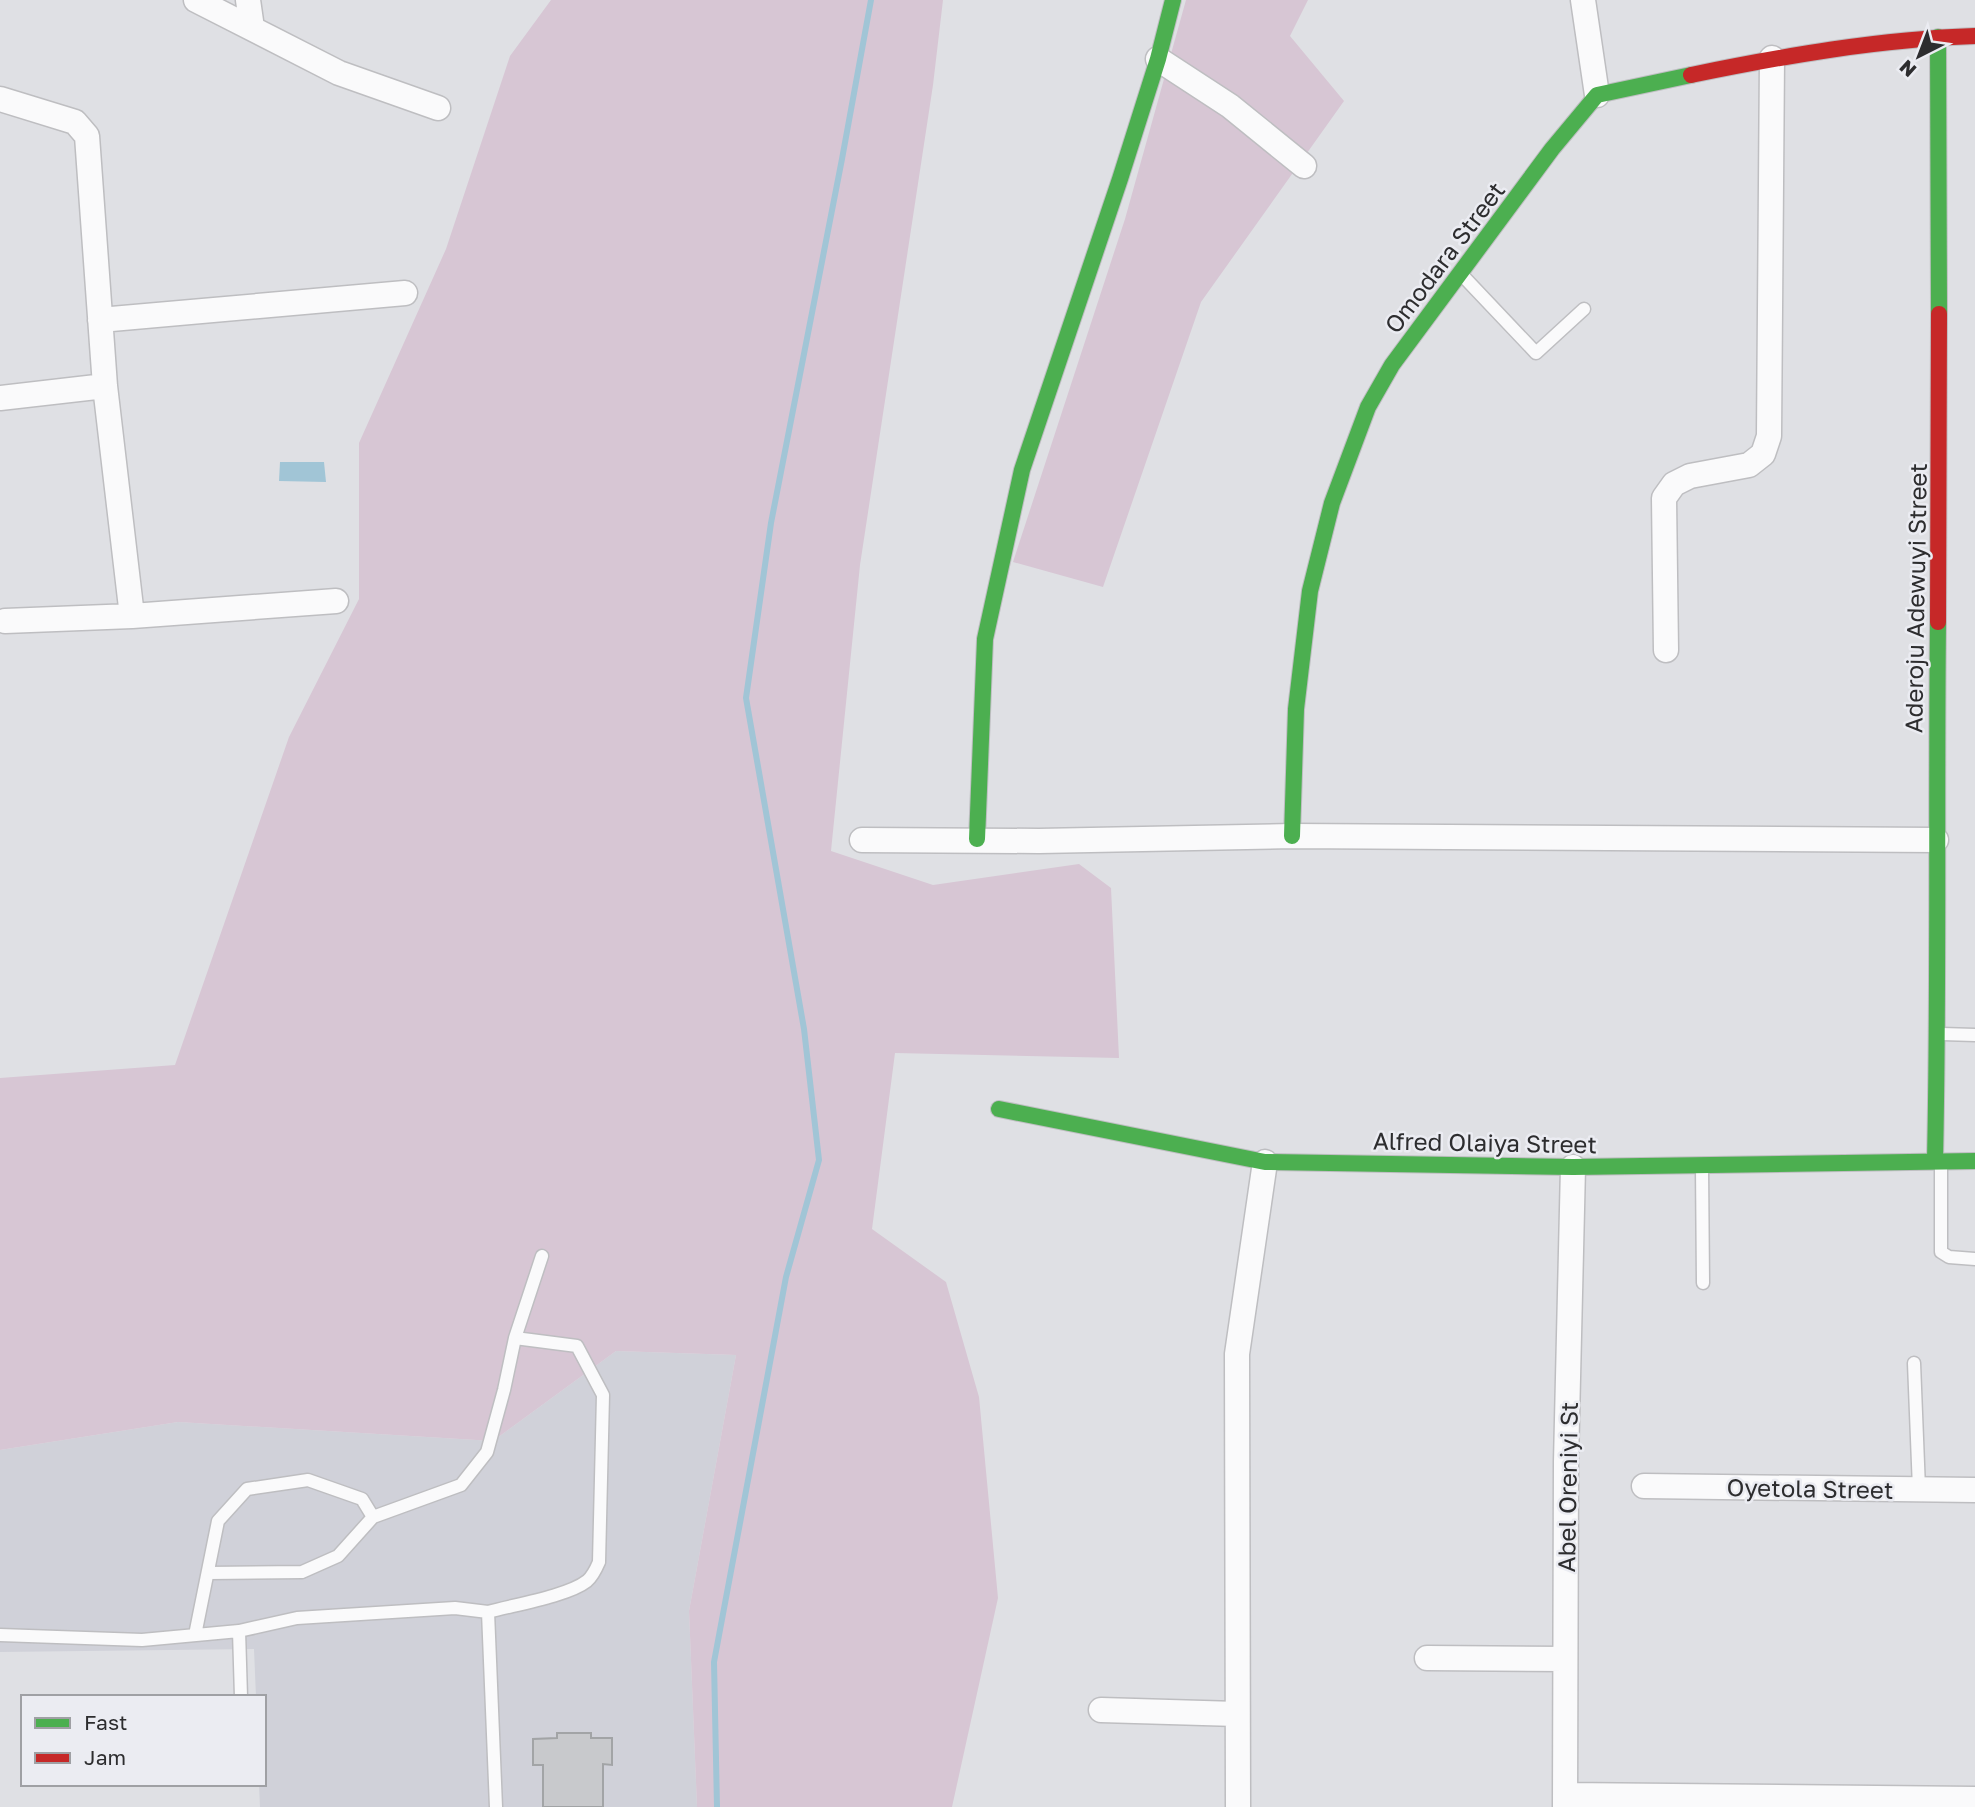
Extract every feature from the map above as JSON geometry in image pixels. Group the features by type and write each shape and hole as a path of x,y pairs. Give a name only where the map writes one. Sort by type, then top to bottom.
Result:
{"street":[{"path":"196,0 339,73 438,108"},
{"path":"248,0 252,28"},
{"path":"977,839 985,639 1022,470 1121,179 1173,0"},
{"path":"1583,0 1597,95 1772,58 1938,37 1975,36"},
{"name":"Aderoju Adewuyi Street","path":"1938,37 1938,1161"},
{"path":"1665,650 1664,498 1674,484 1690,476 1749,465 1763,454 1769,436 1772,58"},
{"path":"1158,59 1230,106 1304,166"},
{"name":"Omodara Street","path":"1292,836 1296,709 1301,649 1310,591 1332,503 1368,407 1392,365 1552,149 1597,95"},
{"path":"0,99 75,122 87,136 106,386 132,616"},
{"path":"100,320 405,293"},
{"path":"0,398 106,386"},
{"path":"5,621 132,616 336,601"},
{"path":"862,840 1039,841 1292,836 1936,840"},
{"name":"Alfred Olaiya Street","path":"999,1109 1265,1163 1573,1167 1975,1161"},
{"path":"1238,1807 1237,1354 1265,1163"},
{"name":"Abel Oreniyi St","path":"1565,1801 1566,1462 1573,1167"},
{"name":"Oyetola Street","path":"1644,1486 1975,1490"},
{"path":"1427,1658 1566,1659"},
{"path":"1101,1710 1237,1714"},
{"path":"1565,1801 1975,1799"}],"lane":[{"path":"1460,273 1536,354 1584,309"},
{"path":"1938,1034 1975,1035"},
{"path":"1938,1161 1941,1252 1949,1257 1975,1259"},
{"path":"1702,1164 1703,1283"},
{"path":"209,1573 302,1572 338,1556 373,1517 461,1485 487,1452 515,1338 542,1256"},
{"path":"0,1635 142,1640 239,1631 297,1618 455,1608 488,1612 571,1589 587,1581 599,1562 603,1395 577,1346 515,1338"},
{"path":"1914,1363 1919,1489"},
{"path":"195,1635 218,1521 247,1489 308,1479 362,1499 373,1517"},
{"path":"488,1612 496,1807"},
{"path":"239,1631 241,1695"}],"shaded area":[{"path":"551,0 943,0 933,85 860,565 831,851 933,885 1079,864 1111,888 1119,1058 895,1053 872,1229 946,1282 979,1397 998,1598 952,1807 697,1807 689,1611 736,1355 616,1351 493,1441 178,1422 0,1450 0,1078 175,1065 289,737 359,599 359,443 446,249 510,56"},
{"path":"1186,0 1308,0 1290,36 1344,101 1201,302 1103,587 1013,562 1125,219"},
{"path":"616,1351 736,1355 689,1611 697,1807 260,1807 259,1786 266,1786 266,1695 256,1695 254,1649 0,1652 0,1450 178,1422 493,1441"}],"water":[{"path":"280,462 324,462 326,482 279,481"}],"building":[{"path":"557,1733 591,1733 591,1738 612,1738 612,1765 603,1764 603,1807 543,1807 543,1765 533,1765 533,1739 557,1738"}],"waterway":[{"path":"717,1807 714,1662 786,1277 819,1160 804,1029 746,698 771,523 871,0"}],"traffic: fast":[{"path":"977,839 985,639 1022,470 1120,179 1158,59 1173,0"},
{"path":"1938,37 1939,314"},
{"path":"1292,836 1296,709 1310,591 1332,503 1368,407 1392,365 1552,149 1597,95 1691,75"},
{"path":"1935,1160 1938,622"},
{"path":"999,1109 1265,1162 1573,1167 1975,1161"}],"traffic: jam":[{"path":"1691,75 1832,50 1975,36"},
{"path":"1938,622 1939,314"}]}
